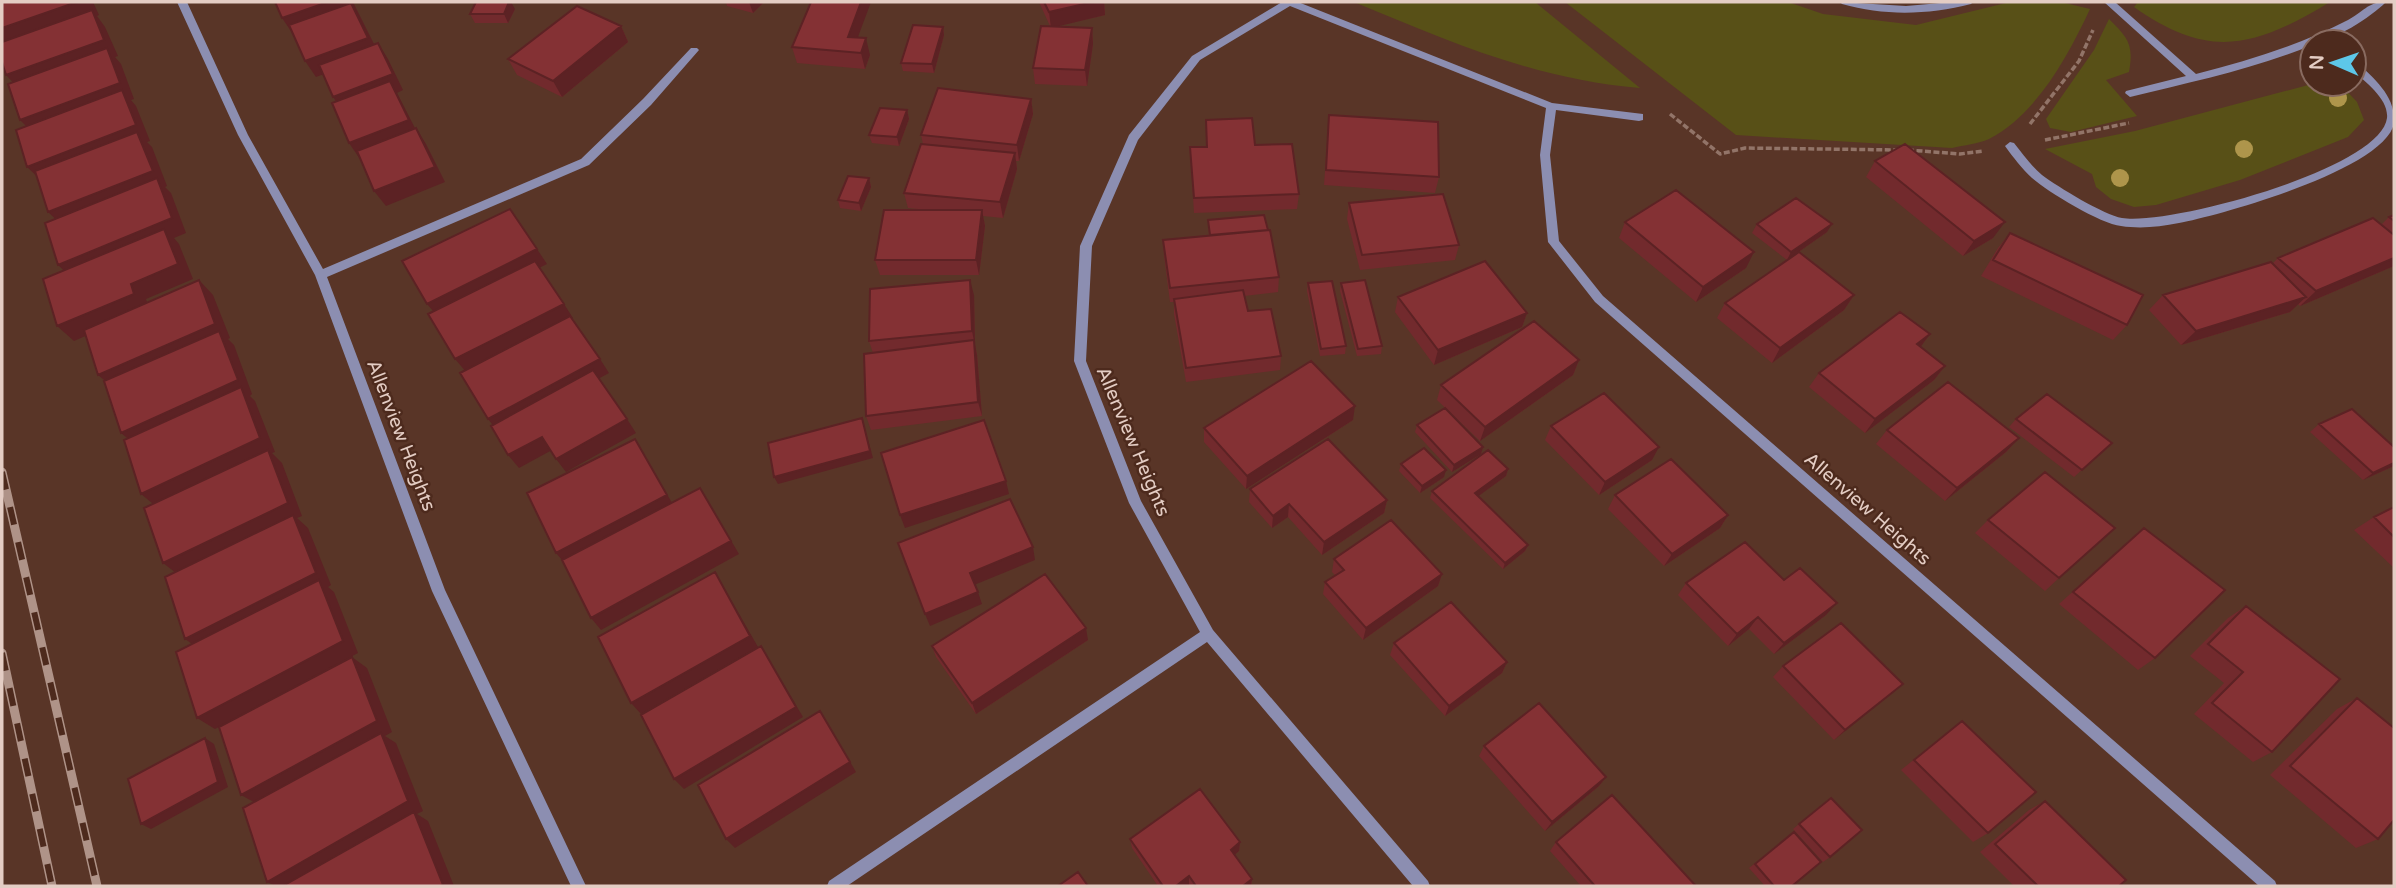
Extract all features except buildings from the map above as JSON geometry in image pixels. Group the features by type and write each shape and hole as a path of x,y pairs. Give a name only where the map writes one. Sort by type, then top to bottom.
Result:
{"street":[{"name":"Allenview Heights","path":"182,2 243,135 321,275 439,591 579,886"},
{"name":"Allenview Heights","path":"1290,2 1196,58 1133,138 1086,246 1080,361 1135,503 1208,634 1423,886"},
{"path":"1290,2 1551,106 1639,117"},
{"path":"1845,2 1870,10 1883,10 1933,9 1968,2"},
{"path":"2109,2 2194,77"},
{"path":"2346,28 2381,2"},
{"path":"2130,93 2256,62 2298,48"},
{"path":"321,275 585,162 647,102 694,50"},
{"path":"2010,146 2039,177 2119,222 2141,225 2173,222 2252,201 2335,168 2388,134 2392,120 2389,104 2368,81"},
{"name":"Allenview Heights","path":"1551,106 1545,155 1554,242 1599,299 2270,886"},
{"path":"834,886 1208,634"}],"path":[{"path":"1639,117 1656,103 1720,153 1745,148 1793,148 1891,149 1961,154 2010,146 2079,61 2094,27"}],"shaded area":[{"path":"1354,2 1535,2 1640,88 1602,84 1529,68 1459,44"},
{"path":"1565,2 1788,2 1823,14 1916,25 2010,2 2061,2 2090,9 2061,64 2022,115 1989,139 1952,148 1736,135"},
{"path":"2138,2 2330,2 2278,30 2232,42 2209,41 2186,35 2161,24 2134,7"},
{"path":"2109,19 2128,42 2131,55 2129,72 2106,80 2137,116 2071,132 2050,128 2046,119 2094,50"},
{"path":"2298,88 2298,98 2353,98 2364,120 2348,137 2240,180 2156,205 2134,207 2111,199 2096,187 2092,174 2045,149 2135,131"}],"railway":[{"path":"2,472 97,886"},
{"path":"2,653 52,886"}]}
